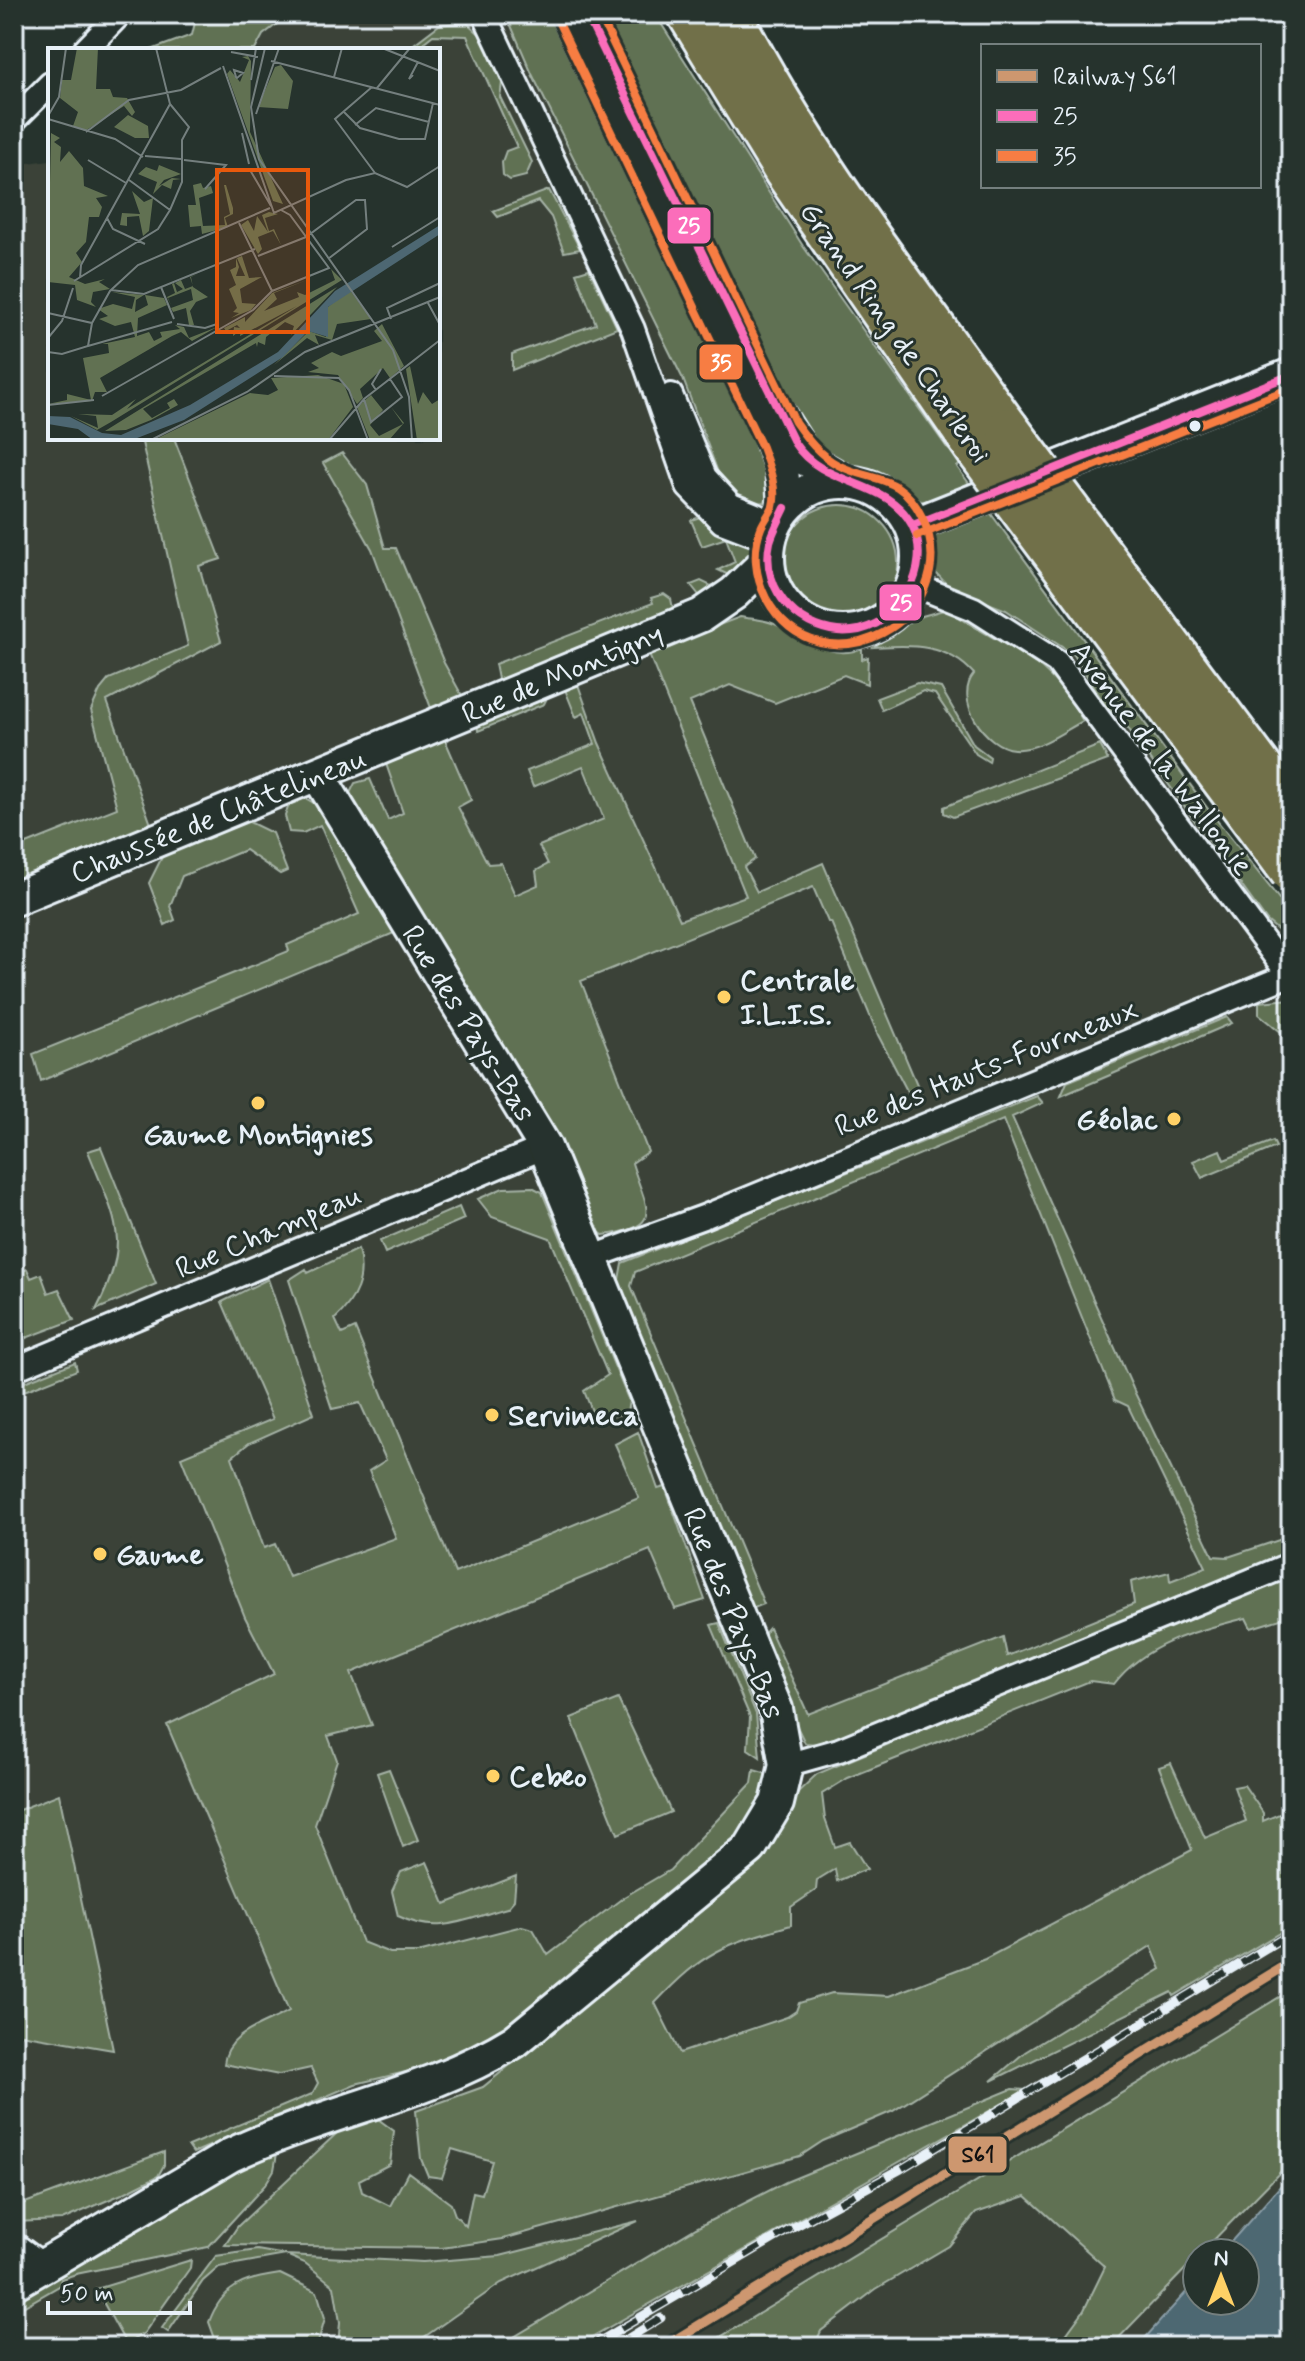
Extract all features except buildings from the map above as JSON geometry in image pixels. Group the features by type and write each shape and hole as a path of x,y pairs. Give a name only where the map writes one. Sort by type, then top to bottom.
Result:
{"highway":[{"name":"Grand Ring de Charleroi","path":"688,14 793,184 993,440 1291,807"},
{"name":"Grand Ring de Charleroi","path":"731,14 820,165 887,265 993,440 1291,872"}],"main road":[{"path":"568,14 770,435 782,468 774,533 774,589 789,612"},
{"path":"586,14 785,428 807,460 844,481 872,487 896,502 913,525 920,555 915,585 893,615 859,632 822,631 789,612 756,609 702,615"},
{"path":"913,525 1291,375"},
{"path":"702,615 734,593 774,533 811,488 844,481"},
{"name":"Rue de Montigny","path":"422,731 702,615"},
{"name":"Chaussée de Châtelineau","path":"14,899 422,731"},
{"name":"Rue des Pays-Bas","path":"14,2283 252,2145 486,2059 515,2041 750,1848 777,1803 786,1765 776,1709 545,1147 318,775"}],"street":[{"path":"87,48 120,14"},
{"path":"484,14 633,329 647,338 705,477 731,505 774,533"},
{"path":"14,120 48,86"},
{"name":"Avenue de la Wallonie","path":"915,585 974,609 1057,662 1290,975"},
{"name":"Rue des Hauts-Fourneaux","path":"590,1258 706,1216 1290,975"},
{"name":"Rue Champeau","path":"14,1369 545,1147"},
{"path":"786,1765 839,1750 1291,1564"},
{"path":"14,2244 43,2265"}],"shaded area":[{"path":"248,14 564,14 778,483 767,506 759,551 730,587 474,703 245,785 14,886 14,165 48,160 48,440 440,440 440,48 242,48"},
{"path":"989,511 1291,918 1291,2174 1235,2237 1181,2237 1181,2298 1137,2347 14,2347 14,902 664,630 740,617 769,621 822,650 855,652 885,639 915,618 927,590 932,558"}],"green space":[{"path":"197,14 290,14 263,35 256,48 156,48 192,35"},
{"path":"506,14 554,14 773,474 765,502 745,505 722,483 683,379 532,74"},
{"path":"595,14 655,14 803,246 948,449 965,460 957,467 974,490 927,504 870,475 833,467 812,457"},
{"path":"466,22 485,39 502,83 500,97 532,162 526,176 510,180 503,175 502,162 506,151 517,147 467,36 433,35 417,48 409,48 439,25"},
{"path":"549,190 580,249 564,252 551,217 538,201 498,217 493,211"},
{"path":"589,269 617,328 512,370 512,354 596,324 576,273"},
{"path":"141,440 175,440 221,559 199,566 221,641 107,701 153,830 14,887 14,849 117,808 91,710 100,690 109,679 188,646"},
{"path":"342,453 367,485 385,548 396,548 444,663 465,701 431,708 372,549 323,463"},
{"path":"840,505 862,509 881,522 894,541 898,563 894,585 881,604 862,617 840,621 818,617 799,604 786,585 782,563 786,541 799,522 818,509"},
{"path":"989,511 1208,809 1291,914 1291,934 1280,932 1267,921 1120,717 1107,708 1074,655 1006,610 950,588 936,573 929,535"},
{"path":"703,516 753,547 741,573 702,599 691,585 701,581 711,586 733,577 718,570 735,562 726,538 702,546 691,520"},
{"path":"664,594 671,599 674,613 499,684 495,664 653,603 651,598"},
{"path":"947,609 1039,666 1054,680 1083,721 1032,747 1014,749 1003,746 983,731 975,720 967,696 968,684 974,674 964,664 941,651 928,648 874,647 915,618"},
{"path":"740,617 772,623 827,650 850,652 862,648 862,659 868,657 867,684 844,675 775,703 730,685 690,702 755,859 744,867 757,892 823,863 921,1094 915,1106 878,1035 831,922 828,922 813,887 581,981 648,1152 632,1163 646,1204 644,1221 636,1227 603,1235 590,1225 550,1124 347,799 355,783 370,779 388,820 403,813 384,758 443,735 471,800 458,807 488,864 501,863 515,895 538,885 536,871 548,864 539,846 604,819 583,766 533,787 527,771 595,744 584,713 576,717 564,687 576,679 599,743 680,920 746,896 648,652"},
{"path":"917,683 941,688 974,745 990,757 989,762 976,754 935,694 923,691 882,710 877,698"},
{"path":"538,696 546,700 544,704 478,731 477,720"},
{"path":"1100,745 1108,760 953,817 944,813 944,807"},
{"path":"291,799 307,799 330,813 394,933 41,1081 33,1054 289,951 287,945 359,914 320,825 303,833 289,832 285,816"},
{"path":"243,819 272,833 287,871 280,874 245,850 182,876 170,906 175,920 165,925 149,883 165,851"},
{"path":"1291,999 1291,1035 1287,1037 1259,1014 1259,1002"},
{"path":"1227,1017 1232,1023 1061,1096 1067,1082"},
{"path":"1037,1096 1043,1103 1012,1117 1135,1393 1213,1556 1228,1557 1291,1536 1291,1554 829,1745 805,1743 770,1671 762,1636 769,1628 808,1714 1003,1637 1007,1656 1134,1604 1131,1582 1169,1572 1170,1581 1206,1567 1128,1406 1115,1400 1003,1120 635,1272 631,1286 764,1604 749,1610 618,1285 622,1263"},
{"path":"1273,1141 1276,1147 1202,1178 1193,1161 1220,1150 1224,1160"},
{"path":"101,1147 156,1284 96,1310 114,1265 117,1247 112,1213 88,1151"},
{"path":"532,1187 542,1192 629,1401 627,1412 596,1421 584,1391 608,1375 550,1238 492,1217 478,1199 503,1188"},
{"path":"459,1207 464,1219 385,1253 380,1241"},
{"path":"358,1249 360,1279 349,1304 335,1319 342,1334 355,1328 455,1573 639,1498 615,1444 638,1432 658,1489 665,1487 705,1600 675,1609 650,1550 351,1673 372,1725 328,1736 337,1760 315,1825 362,1942 390,1953 418,1953 522,1926 533,1929 548,1955 624,1897 670,1870 752,1783 754,1770 767,1774 756,1822 711,1867 492,2038 431,2066 355,2084 193,2153 188,2146 312,2094 318,2083 311,2068 279,2075 224,2064 232,2044 240,2037 289,2011 167,1725 274,1674 245,1617 181,1457 273,1419 222,1302 268,1279 314,1414 249,1443 232,1457 264,1548 275,1544 289,1577 396,1538 369,1471 386,1460 360,1403 332,1409 289,1280 306,1269 308,1273"},
{"path":"27,1269 31,1278 41,1274 48,1293 59,1289 74,1320 26,1338 14,1307 14,1270 16,1274"},
{"path":"75,1362 77,1370 14,1395 14,1386"},
{"path":"1291,1576 1291,1602 1284,1618 1251,1628 1246,1618 1191,1633 1141,1658 1114,1684 1090,1681 848,1778 822,1794 825,1819 835,1847 850,1842 867,1869 837,1881 835,1869 817,1880 816,1890 791,1907 791,1925 716,1952 687,1972 655,2003 680,2053 787,2017 796,2011 799,2003 832,1993 889,1996 985,1959 1192,1850 1159,1767 1171,1763 1205,1838 1246,1821 1234,1787 1244,1785 1263,1813 1263,1821 1291,1809 1291,1926 1174,1996 1172,1992 991,2081 1025,2052 1161,1969 1151,1946 893,2111 823,2141 800,2156 503,2239 442,2248 225,2245 238,2226 353,2118 378,2119 394,2131 390,2164 359,2180 362,2192 390,2206 408,2172 451,2204 455,2215 466,2226 473,2192 482,2194 492,2161 452,2149 442,2178 428,2176 421,2159 416,2111 483,2087 708,1904 781,1830 797,1793 817,1774"},
{"path":"719,1623 756,1714 760,1757 748,1749 750,1717 711,1625"},
{"path":"618,1699 671,1812 618,1834 571,1718"},
{"path":"389,1769 418,1840 403,1847 377,1773"},
{"path":"59,1794 113,2050 14,2033 14,1812"},
{"path":"427,1862 445,1904 516,1876 514,1900 507,1908 452,1924 427,1925 398,1916 392,1891 401,1872"},
{"path":"1291,1990 1291,2161 1217,2237 1181,2237 1181,2274 1110,2347 1057,2347 1084,2310 1105,2267 1026,2196 976,2213 949,2246 876,2289 821,2331 814,2347 704,2347"},
{"path":"1012,2089 1026,2090 574,2347 497,2347 696,2228 786,2182"},
{"path":"278,2148 274,2170 265,2185 208,2247 61,2279 59,2286 14,2312 14,2296 66,2268 74,2268 247,2156"},
{"path":"164,2152 164,2165 158,2176 122,2194 62,2220 14,2222 14,2207"},
{"path":"638,2221 501,2283 410,2347 338,2347 340,2322 334,2286 305,2263 286,2255 423,2262 500,2256"},
{"path":"257,2250 286,2255 219,2267 203,2281 168,2332 162,2328 216,2256"},
{"path":"191,2260 190,2268 144,2333 126,2344 96,2289"},
{"path":"280,2274 317,2292 325,2318 317,2346 218,2347 209,2322 221,2300 245,2282"}],"water":[{"path":"1291,2174 1291,2347 1137,2347 1181,2298 1181,2317 1261,2317 1261,2237 1235,2237"}],"railway":[{"path":"590,2347 787,2231 901,2169 1291,1933"},
{"path":"614,2347 661,2318"}],"rail line":[{"name":"S61","path":"664,2347 1291,1962"}],"transit line":[{"name":"25","path":"586,14 795,444 822,469 888,499 912,525 918,542 919,559 908,592 897,607 869,627 852,631 834,631 817,626 788,607 771,577 768,560 771,538 785,508"},
{"name":"35","path":"557,19 762,447 774,492 773,506 758,536 756,554 759,581 766,598 790,628 820,642 852,643 882,633 908,614 925,586 931,554 922,517 904,492 895,486 850,471 825,456 795,422 599,14"},
{"name":"25","path":"913,525 1291,375"},
{"name":"35","path":"917,536 1291,388"}],"place":[{"name":"Centrale I.L.I.S.","path":"724,997"},
{"name":"Gaume Montignies","path":"258,1103"},
{"name":"Géolac","path":"1174,1119"},
{"name":"Servimeca","path":"492,1415"},
{"name":"Gaume","path":"100,1554"},
{"name":"Cebeo","path":"493,1776"}]}
